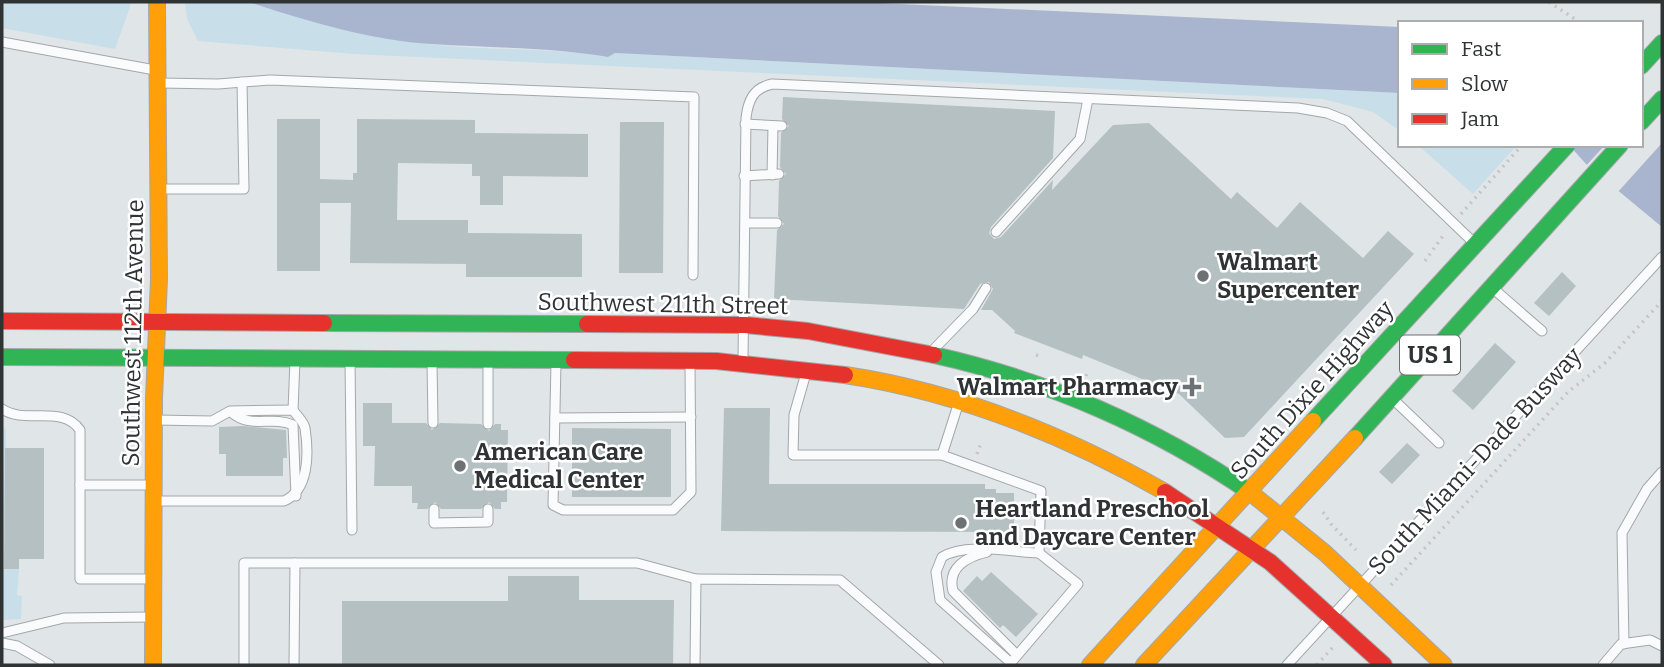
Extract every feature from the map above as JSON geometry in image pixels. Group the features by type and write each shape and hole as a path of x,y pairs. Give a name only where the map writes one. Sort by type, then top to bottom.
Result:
{"main road":[{"name":"Southwest 112th Avenue","path":"153,665 159,189 157,4"},
{"path":"1643,64 1662,43"},
{"path":"1643,120 1661,100"},
{"name":"South Dixie Highway","path":"1090,665 1565,147"},
{"name":"US 1","path":"1144,665 1392,398 1618,147"},
{"name":"Southwest 211th Street","path":"2,321 745,325 829,334 930,353 1029,383 1127,423 1195,458 1250,492 1282,518 1444,665"},
{"path":"2,358 690,360 808,368 912,387 1023,422 1155,486 1252,548 1384,665"}],"lane":[{"path":"2,42 158,77 694,97 693,275"},
{"path":"159,189 244,189 242,82"},
{"path":"743,362 745,124 749,101 762,86 782,83 1298,108 1334,114 1347,121 1476,245"},
{"path":"996,232 1080,139 1088,99"},
{"path":"744,177 776,174 777,126 745,124"},
{"path":"746,223 777,223"},
{"name":"South Miami-Dade Busway","path":"1287,665 1661,258"},
{"path":"1492,287 1542,331"},
{"path":"930,353 973,309 986,288"},
{"path":"80,485 154,493 284,501 296,496 304,483 305,426 293,410 295,358"},
{"path":"350,358 352,530"},
{"path":"431,359 433,423"},
{"path":"488,359 488,424"},
{"path":"556,359 553,505 563,510 673,510 691,492 690,360"},
{"path":"808,368 794,415 793,455 942,455 1041,491 1039,553"},
{"path":"1392,398 1439,443"},
{"path":"942,455 960,400"},
{"path":"2,409 14,415 61,417 76,424 81,433 80,579 153,579"},
{"path":"154,420 212,421 230,411 293,410"},
{"path":"230,411 243,422 281,422 293,425 296,496"},
{"path":"555,418 691,417"},
{"path":"1624,644 1622,533 1647,489 1662,472"},
{"path":"434,509 434,523 488,522 488,509"},
{"path":"968,547 1039,553 1078,584 1012,661 940,600 936,572 942,557 953,550 968,547"},
{"path":"992,551 973,555 959,565 953,572 951,583 959,600 1012,661"},
{"path":"244,665 244,563 637,563 695,579 840,580 939,665"},
{"path":"294,665 295,563"},
{"path":"695,579 695,665"},
{"path":"2,633 64,618 153,617"},
{"path":"1603,665 1624,644 1650,640 1662,646"},
{"path":"2,643 17,646 50,665"}],"path":[{"path":"1549,2 1578,21"},
{"path":"1474,200 1520,147"},
{"path":"1390,586 1568,392 1612,356 1662,301"},
{"path":"975,458 981,443"},
{"path":"1319,511 1325,512 1331,524 1360,553"},
{"path":"1317,665 1338,642"}],"shaded area":[{"path":"2,2 130,2 130,7 115,49 2,28"},
{"path":"185,2 250,2 378,34 445,46 561,51 608,57 615,53 1398,93 1398,130 1373,112 1323,99 354,54 198,41 187,19"},
{"path":"249,2 857,2 1398,27 1398,93 615,53 608,57 410,42 315,22"},
{"path":"1662,142 1662,227 1586,164 1571,147 1643,147 1643,145"},
{"path":"1420,147 1515,147 1473,194"},
{"path":"2,425 6,430 4,569 19,569 17,595 22,596 21,619 2,620"}],"pier":[{"path":"1643,122 1662,137 1662,143 1617,193 1584,168 1603,147 1643,147"}],"building":[{"path":"783,97 1055,111 1053,158 991,227 989,233 994,239 1001,237 1053,180 1052,190 1113,125 1149,123 1231,199 1237,192 1277,228 1300,202 1363,258 1388,231 1414,254 1244,437 1225,438 1179,394 1083,355 1082,359 1014,333 1015,331 992,310 981,310 993,289 989,282 980,284 964,309 774,299 777,230 784,224 778,216 779,181 786,174 780,167 781,133 789,126 782,119"},
{"path":"277,119 320,119 320,179 353,180 353,173 357,173 357,119 475,120 475,133 588,134 588,177 503,176 503,205 480,205 480,176 472,176 472,164 398,163 397,220 468,220 468,233 582,234 582,277 466,277 466,264 350,263 351,203 320,203 320,271 277,271"},
{"path":"620,122 664,122 663,273 619,273"},
{"path":"1562,272 1576,286 1549,316 1534,303"},
{"path":"1495,343 1516,362 1473,410 1452,391"},
{"name":"American Care Medical Center","path":"363,403 392,403 392,423 426,423 432,430 440,423 481,424 489,431 495,424 501,424 501,430 508,430 507,502 501,502 501,509 495,509 489,502 481,509 441,509 435,502 427,509 417,509 418,503 412,503 412,486 374,486 375,446 363,446"},
{"path":"724,408 770,408 769,484 985,484 985,489 996,489 996,493 1014,493 1014,532 721,531"},
{"path":"219,427 286,430 287,458 283,458 283,476 226,476 226,454 219,454"},
{"path":"572,428 671,429 671,497 572,497"},
{"path":"1407,443 1420,455 1392,484 1379,472"},
{"path":"5,448 44,448 44,559 19,559 19,569 4,569"},
{"path":"991,572 1038,614 1016,637 1003,625 1000,628 963,591 977,576 982,581"},
{"path":"508,576 579,576 579,600 674,600 673,665 342,665 342,601 508,601"}],"traffic: fast":[{"path":"1643,64 1662,43"},
{"path":"1643,120 1662,99"},
{"path":"1313,421 1565,147"},
{"path":"1355,438 1618,147"},
{"path":"324,323 587,324"},
{"path":"934,355 1018,378 1099,409 1139,427 1215,469 1251,493"},
{"path":"2,357 574,360"}],"traffic: slow":[{"path":"153,665 154,398 159,279 157,2"},
{"path":"845,375 929,393 1011,419 1090,452 1165,492"},
{"path":"1090,665 1313,421"},
{"path":"1144,665 1355,438"},
{"path":"1251,493 1325,553 1444,665"}],"traffic: jam":[{"path":"2,321 324,323"},
{"path":"587,324 745,325 808,331 934,355"},
{"path":"574,360 716,361 845,375"},
{"path":"1165,492 1270,562 1384,665"}],"place":[{"name":"Walmart Supercenter","path":"1203,276"},
{"name":"Walmart Pharmacy","path":"1192,387"},
{"name":"American Care Medical Center","path":"460,466"},
{"name":"Heartland Preschool and Daycare Center","path":"961,523"}]}
